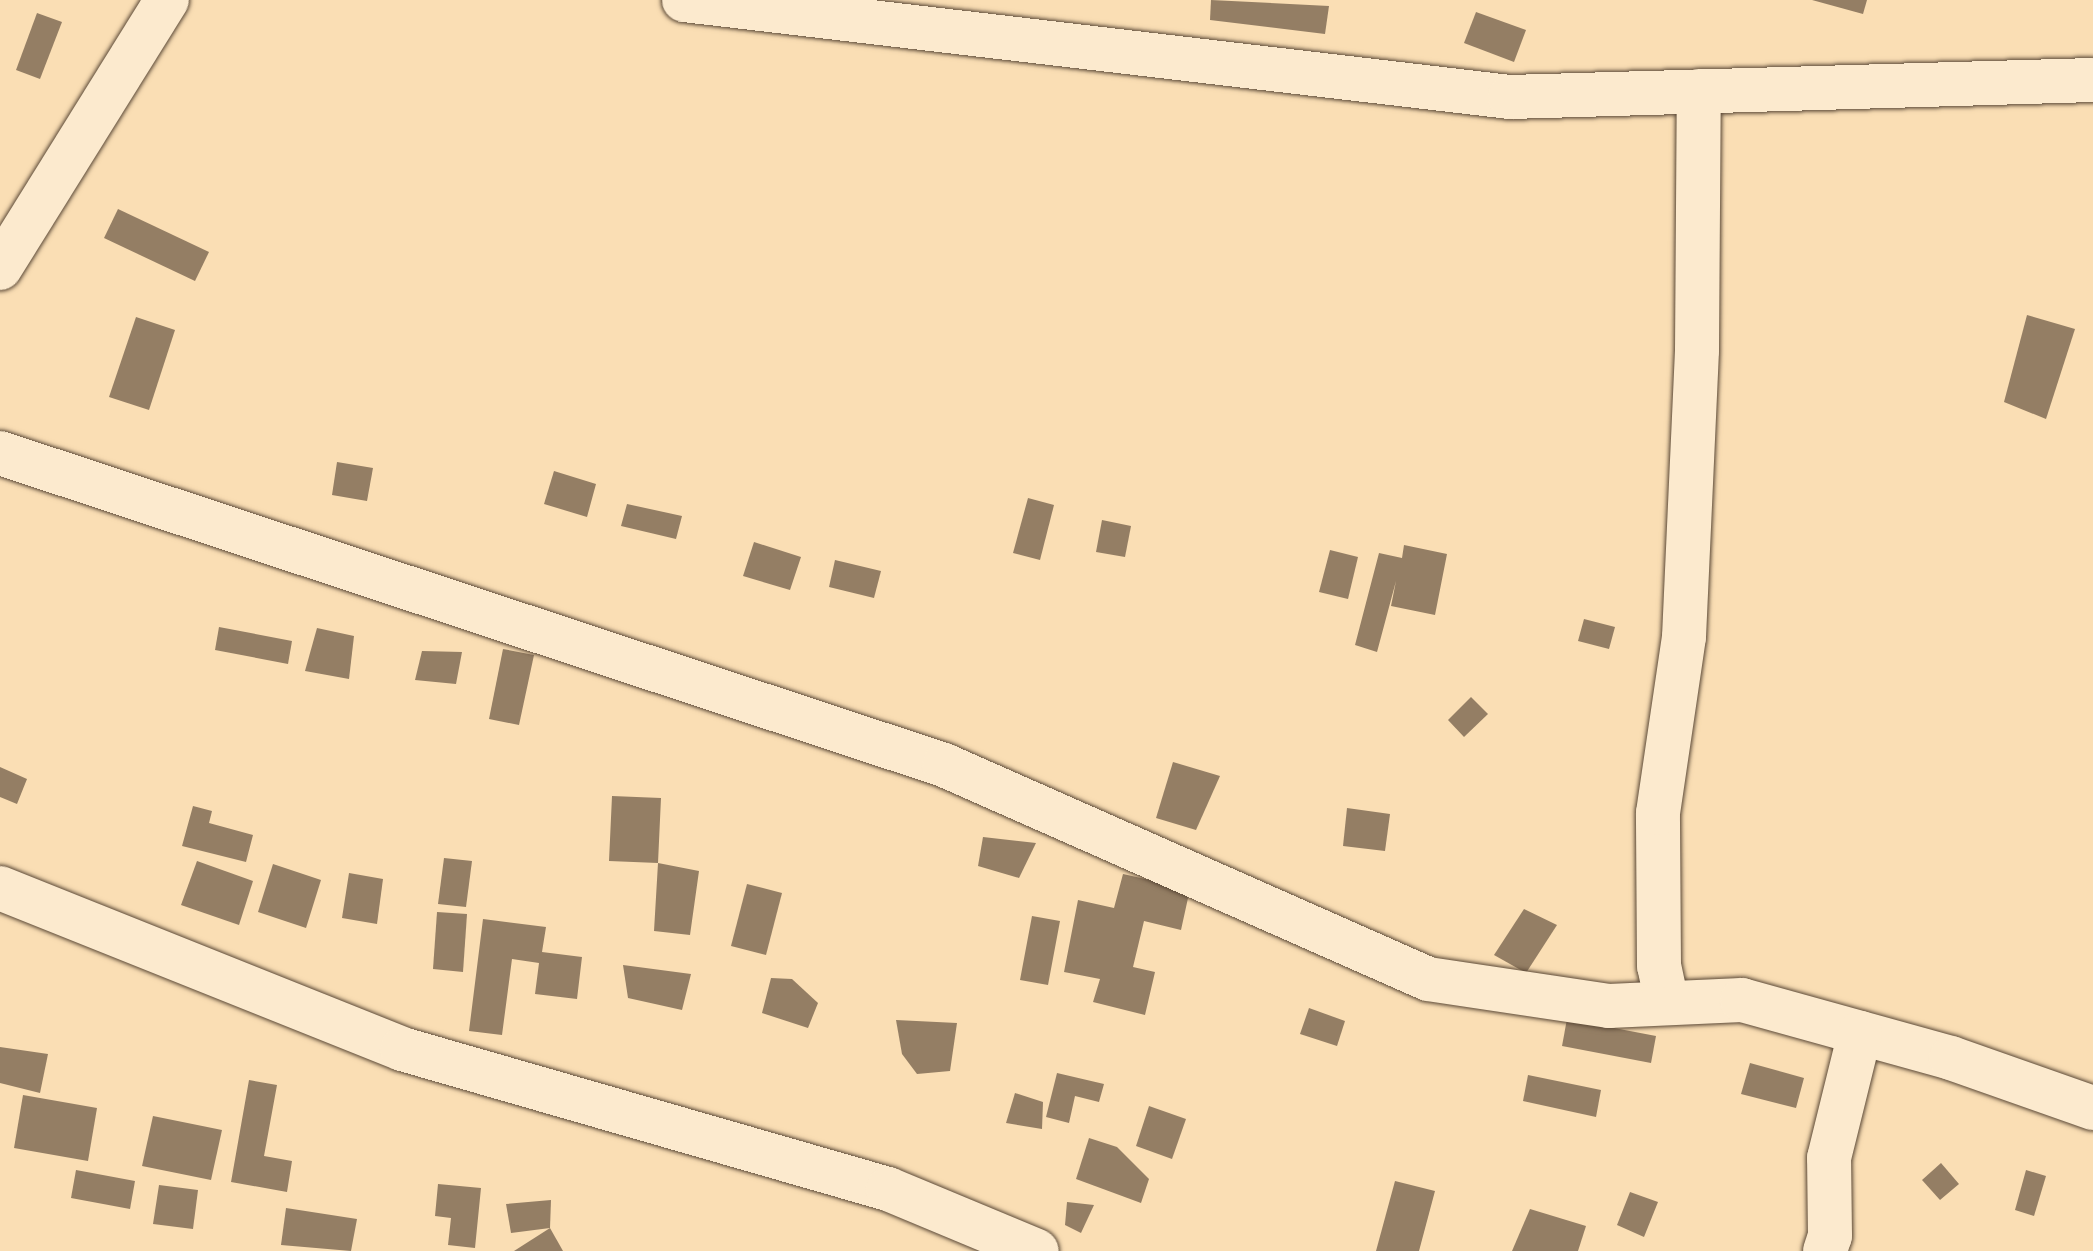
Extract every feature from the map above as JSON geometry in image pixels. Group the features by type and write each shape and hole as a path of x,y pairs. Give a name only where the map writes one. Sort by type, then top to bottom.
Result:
{"street":[{"path":"0,268 167,0"},
{"path":"684,0 1510,97 2093,80"},
{"path":"1667,1003 1659,966 1658,813 1684,637 1697,350 1699,91"},
{"path":"0,453 944,765 1428,979 1609,1006 1742,1000 1860,1033 2093,1108"},
{"path":"0,888 402,1049 888,1189 1037,1251"},
{"path":"1825,1251 1830,1236 1829,1158 1860,1033"}],"building":[{"path":"1211,0 1329,6 1325,34 1210,20"},
{"path":"1812,0 1867,0 1863,14"},
{"path":"1476,12 1526,30 1514,62 1464,43"},
{"path":"37,13 62,22 40,79 16,70"},
{"path":"118,209 209,252 195,281 104,238"},
{"path":"2027,315 2075,329 2046,419 2004,402"},
{"path":"136,317 175,330 149,410 109,397"},
{"path":"337,462 373,468 367,501 332,495"},
{"path":"554,471 596,484 587,517 544,504"},
{"path":"1028,498 1054,505 1040,560 1013,553"},
{"path":"627,504 682,516 676,539 621,526"},
{"path":"1102,520 1131,526 1125,557 1096,552"},
{"path":"754,542 801,557 790,590 743,576"},
{"path":"1404,545 1447,554 1435,615 1391,606 1396,581 1377,652 1355,645 1379,553 1402,558"},
{"path":"1330,550 1358,557 1348,599 1319,592"},
{"path":"835,560 881,571 874,598 829,587"},
{"path":"1584,619 1615,627 1609,649 1578,641"},
{"path":"219,627 292,641 288,664 215,650"},
{"path":"317,628 354,636 349,679 305,671"},
{"path":"503,649 534,655 519,725 489,719"},
{"path":"422,651 462,652 456,684 415,680"},
{"path":"1471,697 1488,714 1464,737 1448,720"},
{"path":"1173,762 1220,776 1196,830 1156,818"},
{"path":"0,767 27,779 17,804 0,797"},
{"path":"612,796 661,798 658,863 609,861"},
{"path":"193,806 212,811 209,823 253,835 246,862 182,846"},
{"path":"1347,808 1390,814 1385,851 1343,846"},
{"path":"983,837 1036,843 1019,878 978,866"},
{"path":"444,858 472,861 466,907 438,904"},
{"path":"197,861 253,881 239,925 181,905"},
{"path":"658,863 699,871 690,935 654,931"},
{"path":"273,864 321,880 306,928 258,912"},
{"path":"349,873 383,879 377,924 342,918"},
{"path":"1123,874 1190,889 1181,930 1144,921 1133,967 1155,972 1145,1015 1093,1002 1100,979 1064,972 1078,900 1114,908"},
{"path":"747,884 782,893 766,955 731,946"},
{"path":"1524,909 1557,925 1526,973 1494,955"},
{"path":"437,912 467,914 463,972 433,969"},
{"path":"1032,916 1060,921 1048,985 1020,980"},
{"path":"483,919 546,927 542,952 582,957 577,999 535,994 539,963 512,959 502,1035 469,1031"},
{"path":"623,965 691,974 682,1010 628,998"},
{"path":"771,978 792,979 818,1003 808,1028 762,1013"},
{"path":"1309,1008 1345,1021 1337,1046 1300,1034"},
{"path":"1567,1019 1656,1036 1651,1063 1562,1046"},
{"path":"896,1020 957,1023 950,1071 917,1074 902,1054"},
{"path":"0,1047 48,1054 40,1093 0,1083"},
{"path":"1750,1063 1804,1078 1796,1108 1741,1094"},
{"path":"1057,1073 1104,1084 1099,1102 1075,1096 1069,1123 1046,1117"},
{"path":"1528,1075 1601,1090 1596,1117 1523,1101"},
{"path":"249,1080 277,1085 264,1156 292,1161 287,1192 231,1182"},
{"path":"1015,1093 1043,1102 1042,1129 1006,1123"},
{"path":"23,1095 97,1108 88,1161 14,1148"},
{"path":"1149,1106 1186,1119 1172,1159 1136,1146"},
{"path":"153,1116 222,1130 211,1180 142,1166"},
{"path":"1089,1138 1117,1147 1149,1179 1141,1203 1076,1179"},
{"path":"1941,1163 1959,1184 1940,1200 1922,1180"},
{"path":"76,1170 135,1181 130,1209 71,1198"},
{"path":"2026,1170 2046,1176 2034,1216 2015,1210"},
{"path":"1395,1181 1435,1191 1419,1251 1376,1251"},
{"path":"438,1184 481,1188 475,1248 448,1245 451,1218 435,1216"},
{"path":"159,1185 198,1190 193,1229 153,1224"},
{"path":"1630,1192 1658,1202 1644,1237 1617,1225"},
{"path":"551,1200 550,1228 511,1233 506,1204"},
{"path":"1067,1202 1094,1205 1081,1233 1065,1225"},
{"path":"286,1208 357,1219 351,1251 281,1245"},
{"path":"1530,1209 1586,1226 1578,1251 1512,1251"},
{"path":"550,1228 563,1251 514,1251"}]}
